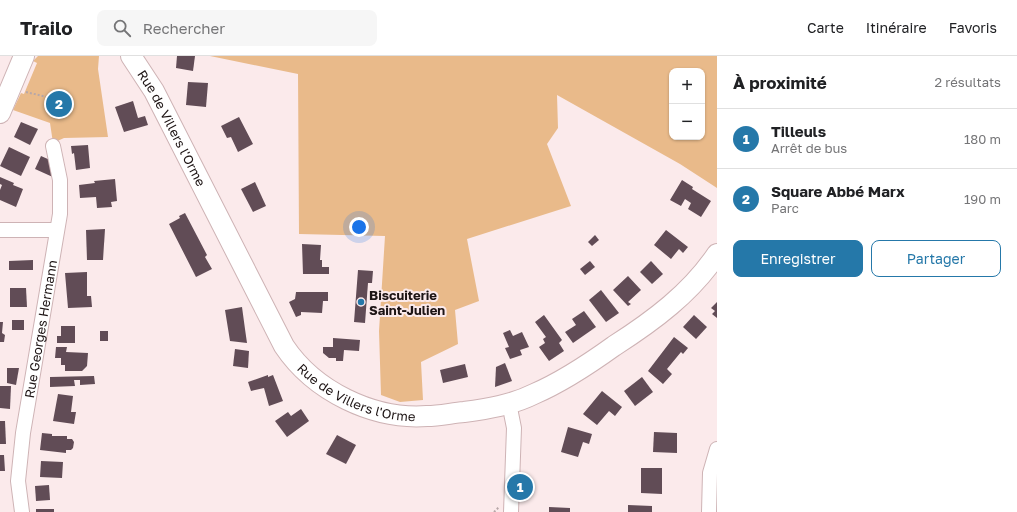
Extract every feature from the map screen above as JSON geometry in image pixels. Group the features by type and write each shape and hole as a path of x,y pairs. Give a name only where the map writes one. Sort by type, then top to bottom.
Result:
{"main road":[{"name":"Rue de Villers l'Orme","path":"131,56 154,91 284,346 305,372 318,383 351,401 376,410 401,415 427,416 480,410 533,395 582,368 641,329 687,290 717,254"},
{"path":"0,113 25,57"}],"street":[{"name":"Rue Georges Hermann","path":"22,512 18,481 23,433 61,199 53,146"},
{"path":"0,230 57,230"},
{"path":"509,403 514,428 511,512"},
{"path":"709,512 710,472 717,449"}],"path":[{"path":"12,86 55,99 70,96"}],"shaded area":[{"path":"38,56 99,56 98,69 108,137 64,138 53,143 50,123 13,110 21,93 24,94 37,63 33,61"},
{"path":"210,56 717,56 717,188 680,164 557,95 558,128 547,144 571,206 467,239 479,301 455,310 458,344 421,362 423,400 400,402 381,395 379,331 385,236 299,234 298,74"}],"building":[{"path":"177,56 195,56 193,71 176,68"},
{"path":"188,82 208,83 206,107 186,105"},
{"path":"133,101 138,118 145,116 148,125 124,132 115,107"},
{"path":"239,117 253,144 238,152 231,137 227,138 221,126"},
{"path":"21,122 38,129 30,145 14,137"},
{"path":"88,145 90,168 76,170 74,153 72,154 71,146"},
{"path":"9,147 30,157 21,176 0,166"},
{"path":"41,156 50,160 55,178 35,169"},
{"path":"0,177 23,189 16,207 0,200 0,190 2,185 0,184"},
{"path":"115,179 117,201 111,202 112,207 97,208 96,197 80,198 79,185 95,183 94,181"},
{"path":"682,180 693,187 692,189 711,201 701,217 688,209 691,203 685,199 681,206 670,200"},
{"path":"255,182 266,206 253,212 241,189"},
{"path":"185,213 207,255 205,257 212,269 196,277 169,224 180,218 179,216"},
{"path":"105,229 103,260 87,260 86,230"},
{"path":"666,230 688,247 683,253 679,249 671,259 654,245"},
{"path":"595,235 599,240 592,246 588,242"},
{"path":"302,244 321,245 320,260 322,260 322,267 329,267 329,274 303,274"},
{"path":"33,260 33,270 9,270 9,261"},
{"path":"590,261 595,267 585,275 580,269"},
{"path":"651,261 663,274 652,284 640,272"},
{"name":"Biscuiterie Saint-Julien","path":"358,270 373,271 372,283 368,283 365,323 354,322"},
{"path":"87,272 87,296 91,296 92,307 68,308 65,273"},
{"path":"628,276 641,290 628,302 631,304 628,306 613,290"},
{"path":"10,288 26,288 27,307 10,307"},
{"path":"601,290 619,313 606,322 589,300"},
{"path":"296,292 328,292 328,301 323,301 322,313 301,312 301,315 296,317 289,302 295,299"},
{"path":"717,302 717,318 712,314 715,311 711,308"},
{"path":"242,307 247,343 230,341 225,310"},
{"path":"584,311 596,327 573,343 565,332 576,325 572,319"},
{"path":"544,315 562,340 559,343 564,351 549,361 539,347 545,343 543,339 546,337 535,322"},
{"path":"694,315 707,327 696,339 683,327"},
{"path":"12,320 24,320 24,330 12,330"},
{"path":"0,322 3,322 2,333 5,335 4,342 0,342"},
{"path":"61,326 75,326 75,343 57,343 57,336 61,336"},
{"path":"510,330 513,336 522,332 529,347 520,350 522,355 510,359 505,348 509,347 503,333"},
{"path":"100,331 108,331 108,341 100,341"},
{"path":"674,337 688,348 683,354 681,352 667,369 672,374 663,384 648,371"},
{"path":"333,338 360,340 359,351 344,350 343,361 336,361 336,358 329,358 323,353 323,347 333,347"},
{"path":"56,347 67,347 66,352 88,353 87,366 82,371 65,371 65,365 61,365 61,358 55,358"},
{"path":"235,349 249,351 248,368 233,366"},
{"path":"505,363 512,381 495,387 496,367"},
{"path":"465,364 468,377 443,383 440,370"},
{"path":"7,368 19,368 16,385 7,383"},
{"path":"268,375 268,377 273,375 283,401 269,406 264,388 251,391 248,382"},
{"path":"94,376 95,384 80,385 80,380 74,380 75,386 50,387 50,377"},
{"path":"642,377 653,392 635,406 624,391"},
{"path":"0,386 11,386 10,409 0,408"},
{"path":"602,391 622,407 615,416 609,411 597,425 583,414"},
{"path":"58,394 73,396 71,412 76,412 74,424 53,421"},
{"path":"301,409 309,421 287,437 275,421 288,412 291,416"},
{"path":"0,421 5,421 6,444 0,444"},
{"path":"568,427 592,434 589,444 583,442 578,457 561,452"},
{"path":"654,432 677,433 677,453 653,452"},
{"path":"42,433 52,434 52,436 67,436 67,439 72,439 74,442 73,448 71,450 66,450 66,453 40,450"},
{"path":"337,435 356,445 346,464 326,454"},
{"path":"0,455 4,455 5,471 0,471"},
{"path":"41,461 63,462 62,478 40,477"},
{"path":"641,468 662,468 662,494 641,493"},
{"path":"49,485 50,500 36,501 35,486"},
{"path":"628,505 652,506 652,512 628,512"},
{"path":"549,507 570,508 570,512 549,512"},
{"path":"36,509 54,509 54,512 36,512"}],"place":[{"name":"Square Abbé Marx","path":"59,104"},
{"name":"Biscuiterie Saint-Julien","path":"361,302"},
{"name":"Tilleuls","path":"520,487"}]}
